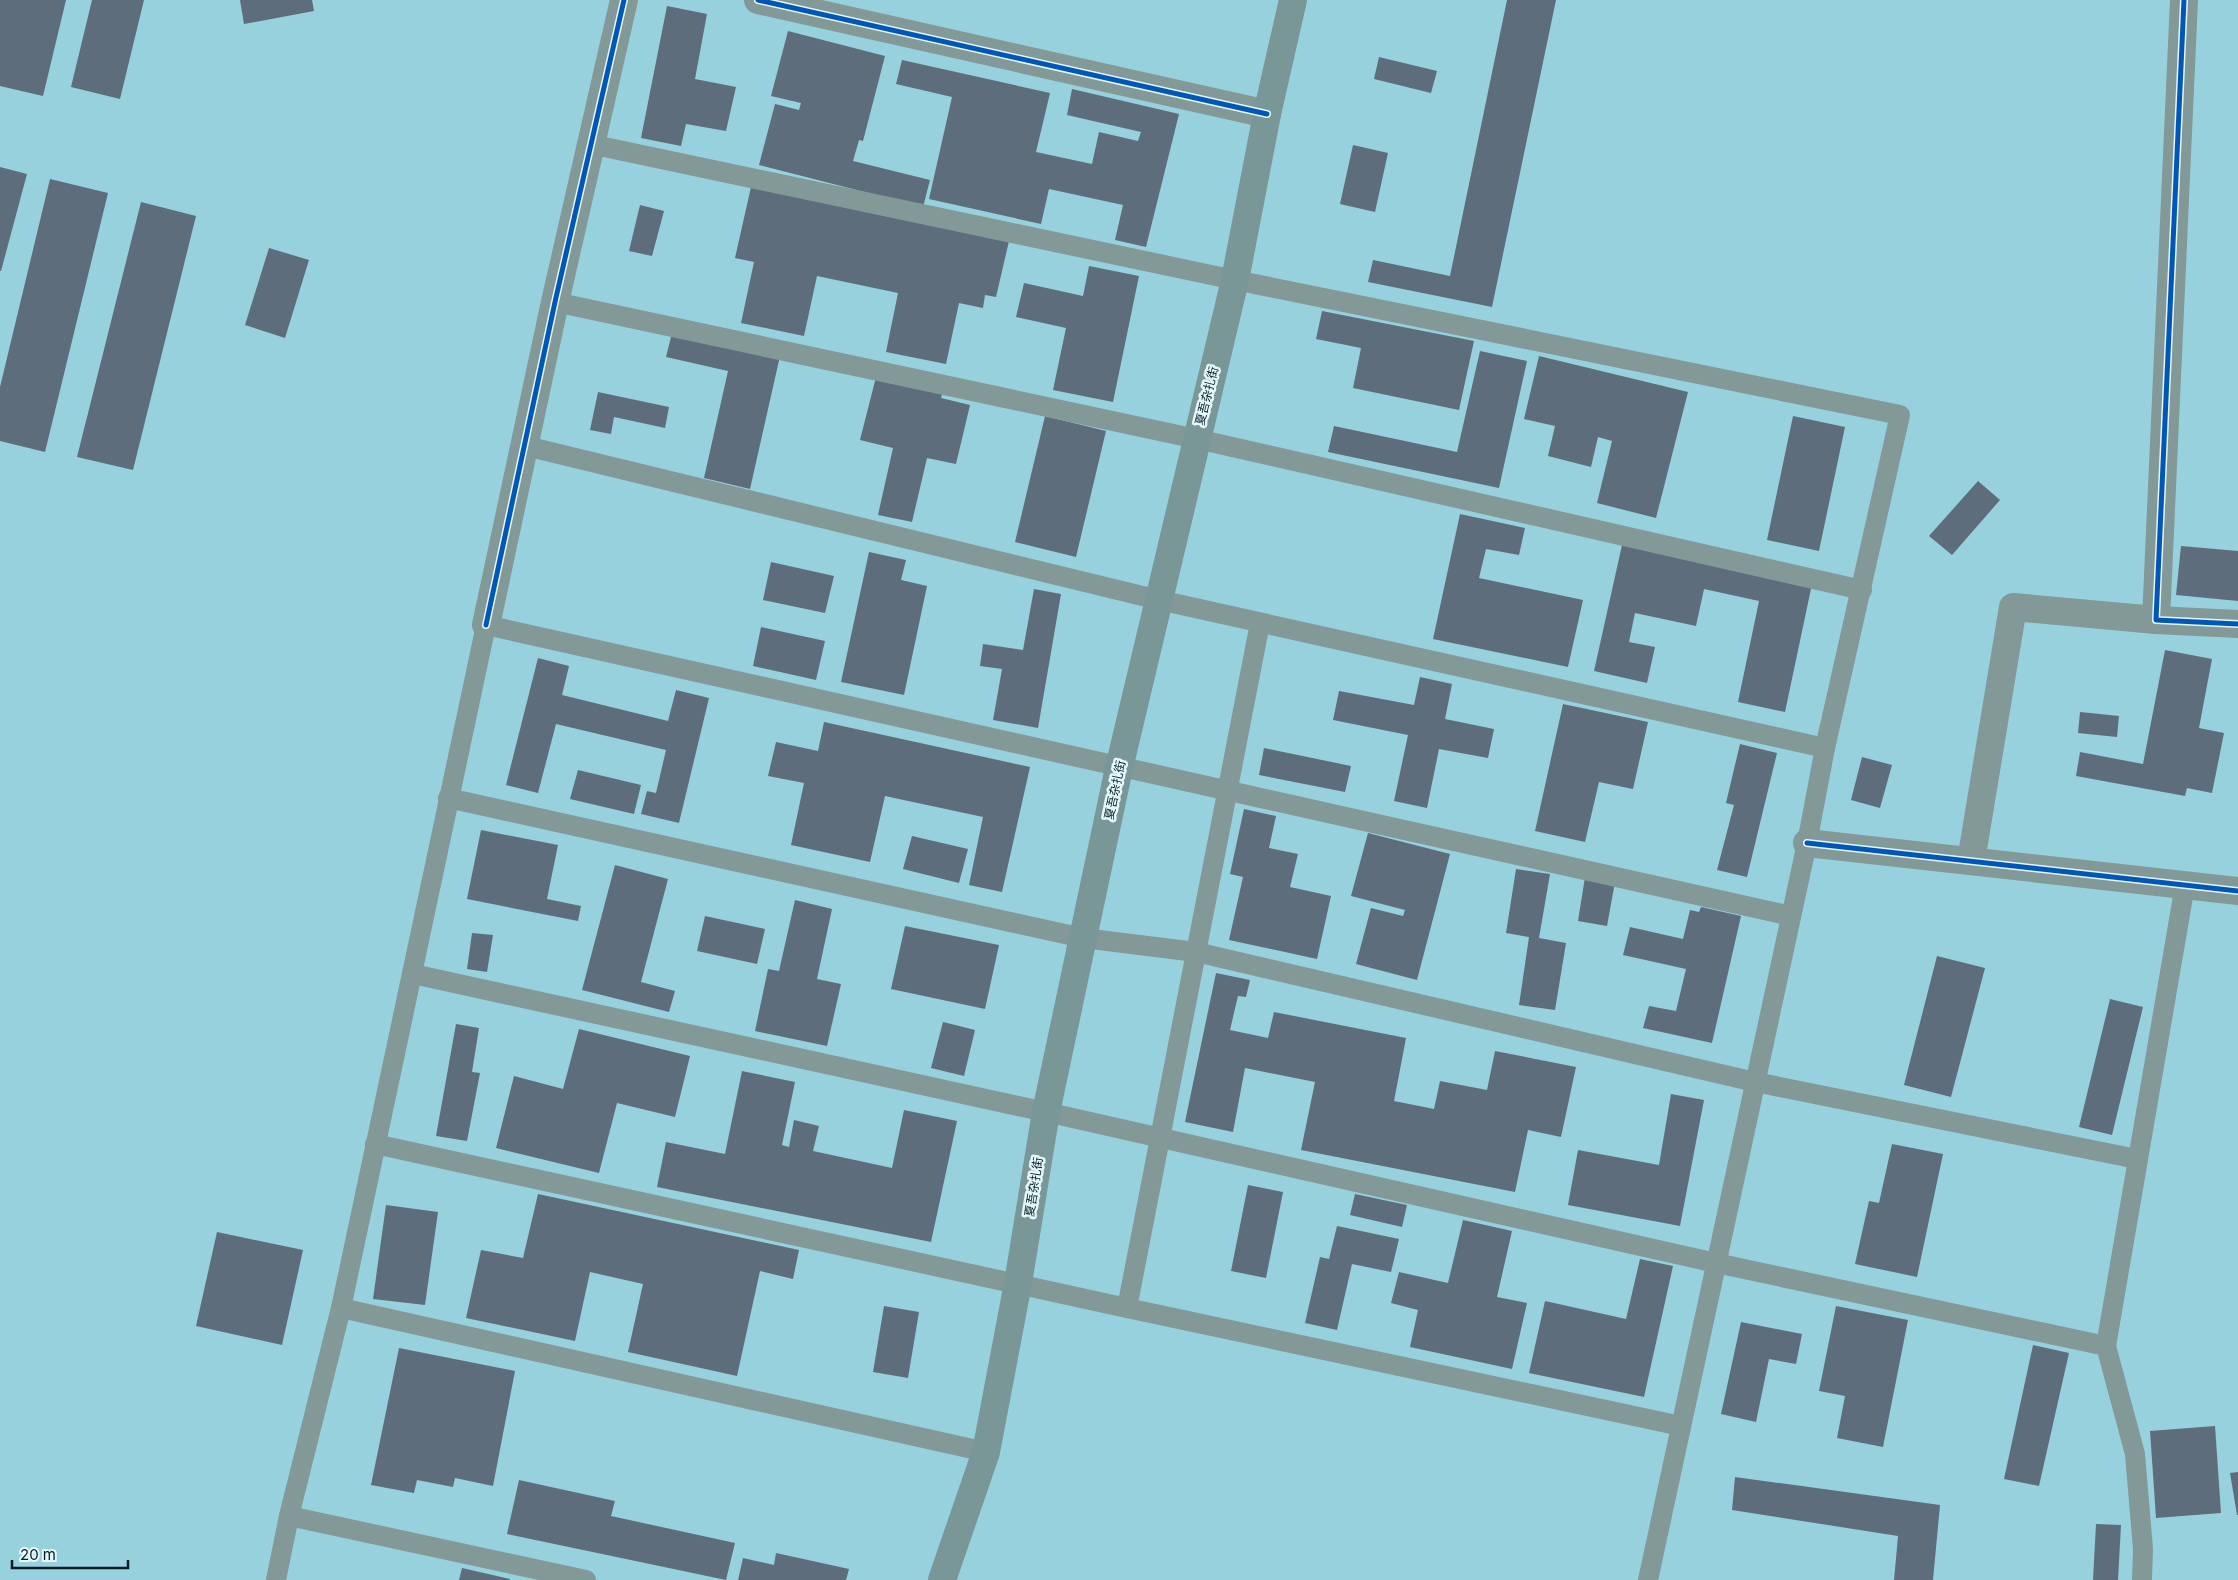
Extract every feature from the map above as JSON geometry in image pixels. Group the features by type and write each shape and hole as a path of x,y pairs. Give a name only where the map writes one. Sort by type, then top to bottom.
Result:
{"main road":[{"name":"夏吾杂扎街","path":"942,1580 986,1452 1018,1283 1046,1112 1120,768 1235,280 1267,114 1293,0"}],"street":[{"path":"486,625 526,446 555,302 624,0"},
{"path":"758,0 1267,114"},
{"path":"2156,620 2184,0"},
{"path":"1970,861 2013,607 2156,620 2238,624"},
{"path":"1807,843 2238,891"}],"lane":[{"path":"590,144 1235,280 1900,415 1825,748 1807,843 1648,1580"},
{"path":"555,302 1197,439 1862,590"},
{"path":"526,446 1159,600 1825,748"},
{"path":"1127,1308 1260,623"},
{"path":"276,1580 289,1516 341,1308 486,625 1120,768 1227,790 1791,916"},
{"path":"448,798 1084,938 1196,952 1755,1082 2138,1159"},
{"path":"2142,1580 2143,1549 2135,1454 2106,1346 2184,885"},
{"path":"413,974 1160,1137 1716,1262 2106,1346"},
{"path":"376,1144 1127,1308 1681,1426"},
{"path":"341,1308 986,1452"},
{"path":"289,1516 586,1580"}],"building":[{"path":"0,0 66,0 43,96 0,86"},
{"path":"92,0 144,0 120,99 71,87"},
{"path":"240,0 312,0 314,11 244,24"},
{"path":"1507,0 1556,0 1492,307 1368,282 1373,260 1450,276"},
{"path":"667,6 707,14 695,79 736,87 726,131 686,124 681,146 641,138"},
{"path":"788,31 885,56 863,141 859,140 853,161 930,180 923,207 759,165 775,104 799,110 801,103 771,96"},
{"path":"1379,57 1437,71 1431,93 1374,79"},
{"path":"902,60 1050,93 1036,152 1092,164 1099,132 1138,141 1141,132 1067,115 1072,89 1179,114 1146,247 1115,240 1123,205 1049,189 1041,224 929,199 952,97 896,84"},
{"path":"1353,145 1388,153 1375,212 1340,204"},
{"path":"0,167 27,174 1,271 0,271"},
{"path":"50,179 108,193 45,452 0,441 0,387"},
{"path":"751,187 1009,241 996,297 985,295 983,308 959,303 946,364 886,352 898,293 817,276 804,336 741,323 754,262 735,258"},
{"path":"141,202 196,216 133,470 77,457"},
{"path":"640,205 664,211 652,256 629,251"},
{"path":"269,248 309,260 285,338 245,325"},
{"path":"1089,266 1139,276 1113,402 1053,390 1066,328 1016,317 1024,283 1083,296"},
{"path":"1322,311 1474,341 1459,410 1353,388 1361,348 1316,339"},
{"path":"672,333 780,356 750,489 704,478 728,371 666,357"},
{"path":"1480,351 1527,361 1499,488 1328,452 1334,426 1457,452"},
{"path":"1539,356 1688,392 1656,518 1597,503 1612,441 1598,437 1591,467 1548,456 1555,426 1524,419"},
{"path":"876,377 943,392 941,398 970,405 956,464 927,458 912,522 878,515 893,448 860,440"},
{"path":"598,392 669,407 665,428 614,417 611,434 590,430"},
{"path":"1045,416 1106,431 1076,557 1015,542"},
{"path":"1793,416 1845,427 1819,551 1767,540"},
{"path":"1978,481 2000,500 1952,555 1929,536"},
{"path":"1460,514 1525,528 1519,555 1486,549 1479,578 1583,600 1568,667 1433,639"},
{"path":"1622,545 1812,584 1785,712 1738,702 1759,601 1704,589 1696,626 1635,613 1629,642 1655,647 1647,683 1594,671"},
{"path":"2181,546 2238,551 2238,601 2176,595"},
{"path":"869,552 906,560 901,580 927,586 904,695 841,682"},
{"path":"771,562 834,576 825,613 763,600"},
{"path":"1034,589 1061,594 1038,728 993,720 1002,669 980,666 983,644 1023,650"},
{"path":"761,627 825,641 816,680 753,666"},
{"path":"2165,650 2212,659 2199,728 2224,733 2212,793 2187,788 2185,796 2076,776 2080,752 2143,764"},
{"path":"538,658 569,666 562,695 668,721 676,690 709,698 679,823 641,814 647,791 656,793 666,750 556,724 538,793 506,785"},
{"path":"1420,677 1452,684 1445,719 1494,729 1488,758 1439,749 1427,808 1394,801 1408,735 1333,720 1339,691 1414,705"},
{"path":"1563,704 1648,722 1633,789 1599,782 1585,842 1535,831"},
{"path":"2080,712 2119,716 2117,737 2078,733"},
{"path":"824,722 1030,767 1002,892 969,885 983,817 885,796 870,862 791,845 804,783 768,776 776,742 818,751"},
{"path":"1740,744 1777,753 1747,877 1717,870 1734,805 1726,803"},
{"path":"1264,748 1351,766 1345,792 1259,775"},
{"path":"1862,757 1892,765 1880,808 1851,800"},
{"path":"578,770 641,785 634,814 570,799"},
{"path":"1244,809 1276,816 1269,848 1298,854 1290,887 1331,896 1317,959 1229,940 1243,877 1230,874"},
{"path":"481,830 558,845 547,899 581,906 578,921 467,899"},
{"path":"1368,833 1450,854 1417,980 1356,964 1371,908 1403,916 1405,910 1351,896"},
{"path":"912,836 968,849 959,883 903,869"},
{"path":"615,865 668,879 641,982 675,991 669,1012 582,990"},
{"path":"1516,869 1550,874 1539,938 1566,943 1555,1010 1519,1005 1529,937 1506,933"},
{"path":"1585,877 1615,882 1607,926 1578,921"},
{"path":"795,900 832,909 817,979 841,984 827,1046 755,1031 768,969 779,971"},
{"path":"1701,907 1741,916 1712,1043 1643,1028 1649,1006 1676,1011 1686,969 1623,955 1630,927 1683,939 1690,910 1699,912"},
{"path":"705,916 765,929 757,964 697,951"},
{"path":"905,926 999,945 985,1009 891,989"},
{"path":"472,933 493,935 487,972 467,969"},
{"path":"1937,956 1985,968 1951,1097 1904,1085"},
{"path":"1216,973 1250,980 1246,997 1238,996 1230,1030 1268,1038 1274,1012 1406,1038 1394,1101 1434,1109 1440,1081 1487,1090 1495,1051 1576,1067 1561,1137 1528,1130 1515,1192 1301,1150 1315,1082 1245,1068 1233,1132 1185,1122"},
{"path":"2110,999 2143,1007 2112,1135 2079,1127"},
{"path":"943,1022 975,1030 964,1076 931,1068"},
{"path":"456,1024 479,1028 472,1072 480,1073 467,1141 436,1136"},
{"path":"579,1029 690,1056 675,1117 617,1103 599,1173 496,1148 514,1076 563,1089"},
{"path":"742,1071 795,1082 782,1145 789,1147 794,1120 819,1126 813,1151 892,1168 904,1110 957,1121 931,1242 657,1187 666,1142 725,1154"},
{"path":"1671,1094 1704,1100 1680,1226 1568,1205 1578,1150 1659,1165"},
{"path":"1892,1144 1943,1154 1917,1277 1855,1264 1869,1201 1879,1203"},
{"path":"1248,1185 1283,1192 1266,1278 1231,1271"},
{"path":"538,1194 799,1250 793,1279 760,1271 737,1376 628,1352 643,1284 590,1272 575,1341 466,1318 481,1250 523,1258"},
{"path":"1355,1194 1407,1205 1402,1227 1350,1215"},
{"path":"386,1205 438,1212 425,1305 373,1299"},
{"path":"1463,1220 1512,1231 1497,1297 1527,1303 1512,1369 1410,1347 1418,1310 1391,1303 1399,1272 1448,1283"},
{"path":"1337,1226 1399,1239 1391,1272 1352,1264 1337,1330 1305,1323 1320,1257 1329,1259"},
{"path":"217,1232 303,1250 282,1345 196,1326"},
{"path":"1640,1259 1673,1266 1644,1397 1529,1373 1545,1301 1626,1319"},
{"path":"884,1306 919,1312 908,1378 873,1372"},
{"path":"1836,1306 1908,1320 1883,1447 1837,1438 1845,1396 1819,1391"},
{"path":"1741,1322 1802,1334 1796,1364 1769,1359 1756,1422 1721,1414"},
{"path":"2033,1345 2069,1353 2039,1486 2004,1479"},
{"path":"399,1348 515,1371 493,1486 455,1478 453,1487 417,1480 414,1493 371,1485"},
{"path":"2215,1426 2221,1513 2156,1518 2150,1431"},
{"path":"2238,1472 2238,1515 2237,1515 2230,1473"},
{"path":"1735,1477 1940,1505 1933,1580 1894,1580 1898,1536 1732,1510"},
{"path":"519,1480 615,1501 611,1516 735,1543 726,1580 507,1534"},
{"path":"2096,1524 2121,1525 2118,1580 2093,1580"},
{"path":"776,1553 849,1569 846,1580 738,1580 743,1558 774,1565"},
{"path":"462,1568 510,1579 510,1580 459,1580"}],"cycle path":[{"path":"486,625 555,302 624,0"},
{"path":"758,0 1267,114"},
{"path":"2184,0 2156,620 2238,624"},
{"path":"1807,843 2238,891"}]}
